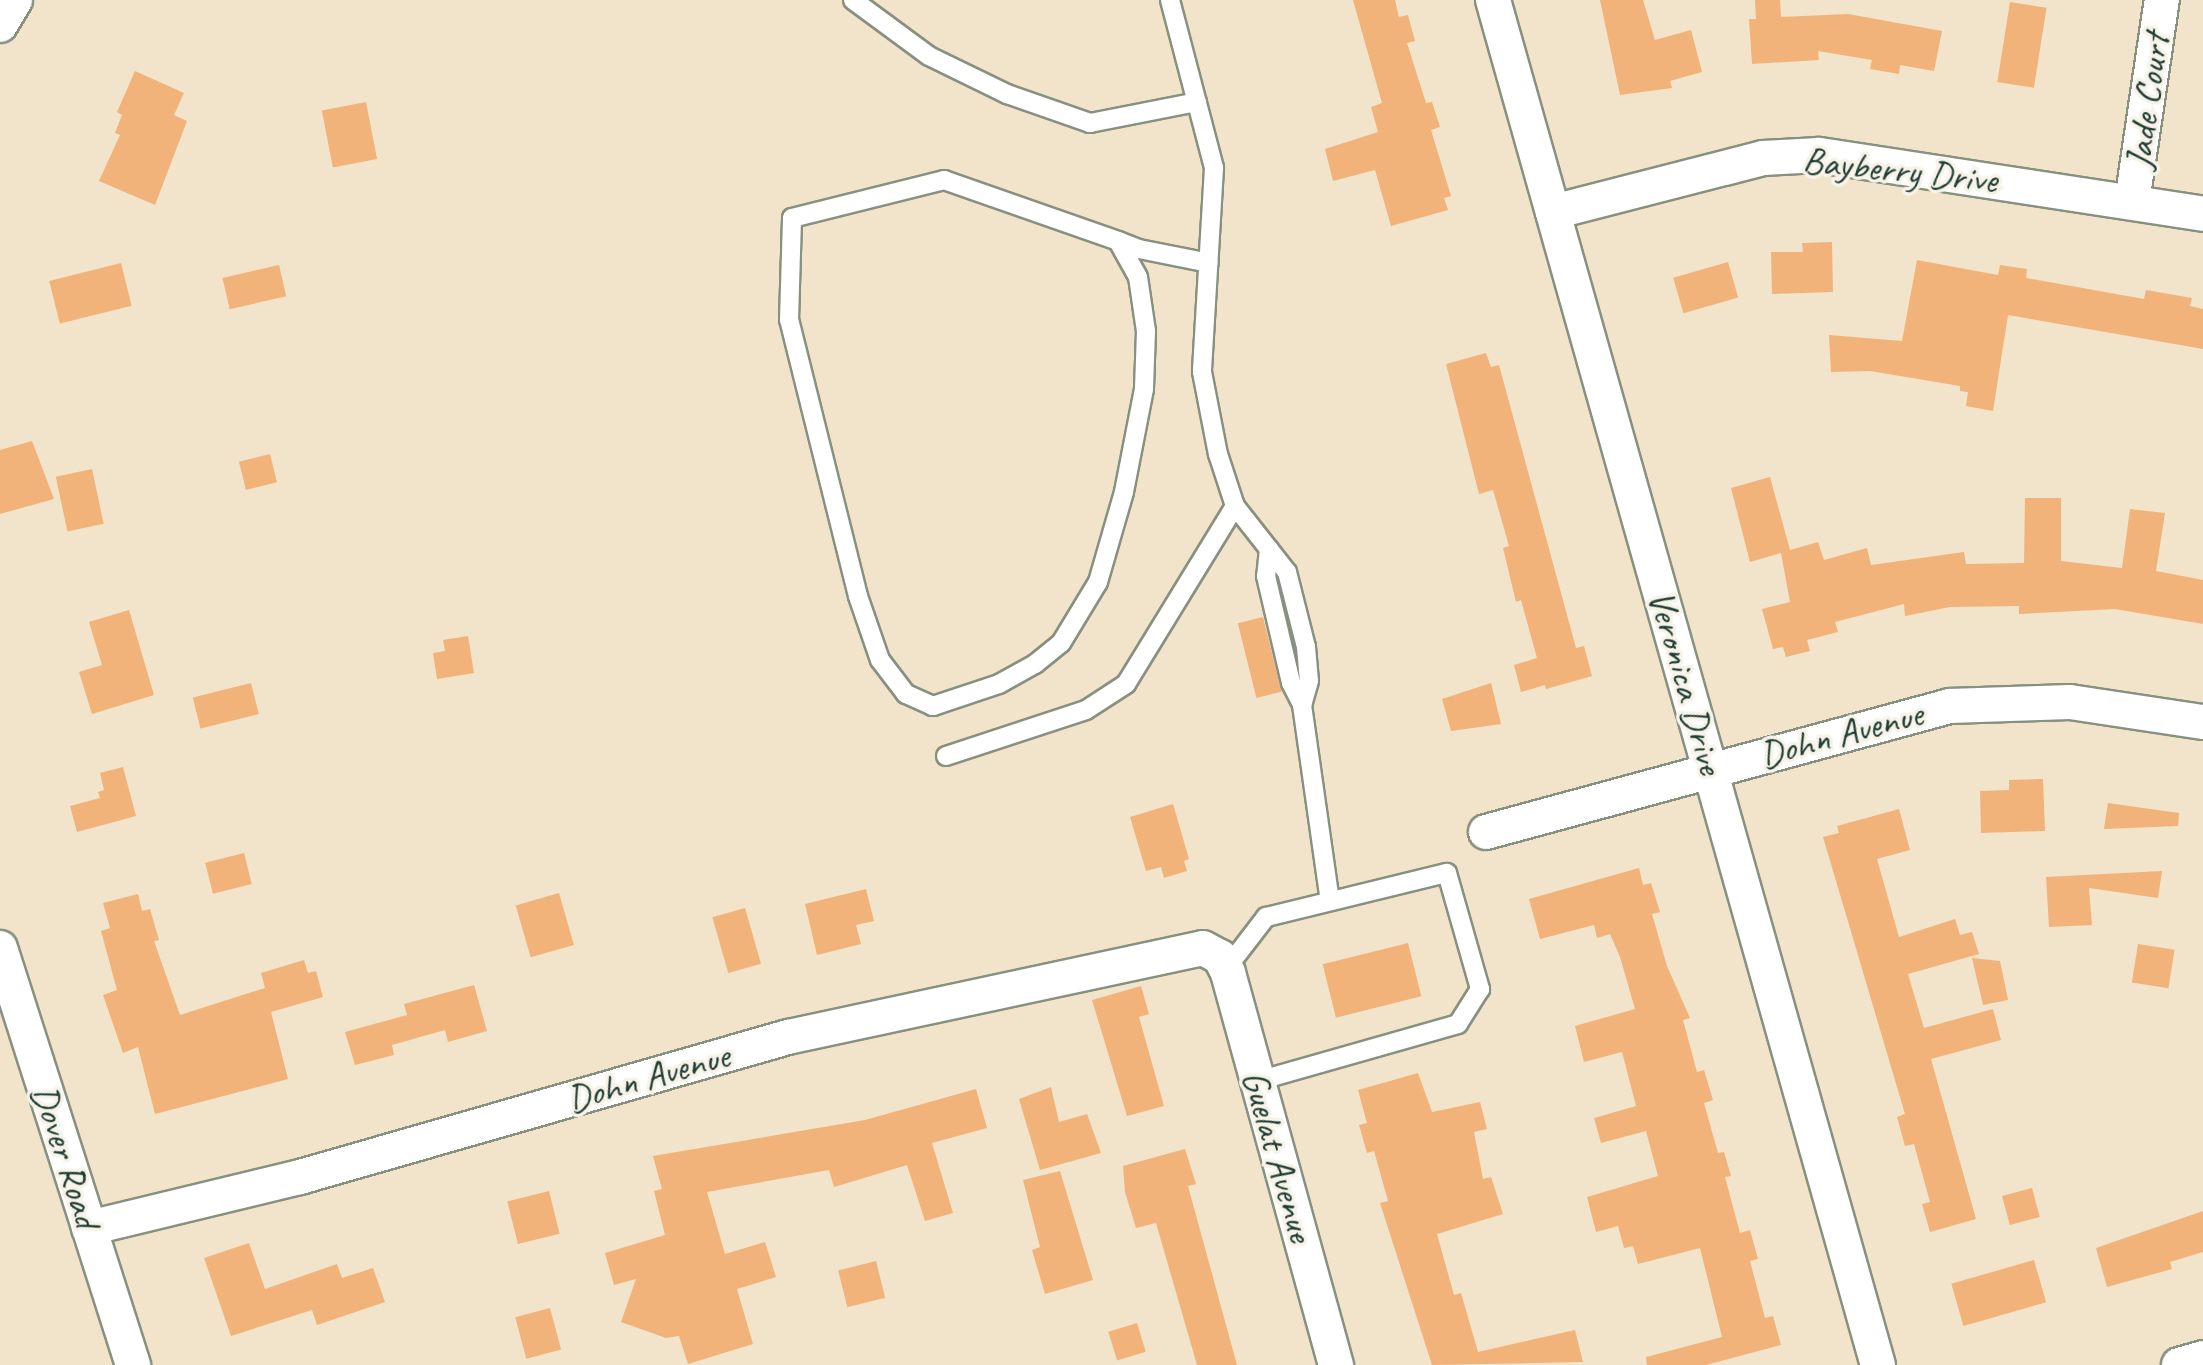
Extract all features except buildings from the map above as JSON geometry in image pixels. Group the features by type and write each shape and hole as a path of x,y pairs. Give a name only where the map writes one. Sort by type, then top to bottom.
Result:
{"street":[{"path":"0,25 15,0"},
{"name":"Veronica Drive","path":"1493,0 1878,1365"},
{"name":"Jade Court","path":"2132,202 2162,0"},
{"name":"Bayberry Drive","path":"1553,212 1763,158 1819,155 2203,214"},
{"name":"Dohn Avenue","path":"1486,832 1949,706 2070,702 2203,722"},
{"name":"Dover Road","path":"0,948 133,1365"},
{"name":"Dohn Avenue","path":"89,1228 300,1177 788,1037 1184,949 1219,960"},
{"name":"Guelat Avenue","path":"1219,960 1258,1081 1336,1365"},
{"path":"2179,1365 2203,1358"}],"lane":[{"path":"853,0 929,56 1007,94 1090,123 1197,102"},
{"path":"1170,0 1214,168 1202,372 1218,454 1235,506 1287,572 1306,647 1309,681 1302,705 1330,901"},
{"path":"1118,241 1138,277 1146,331 1144,389 1124,492 1098,582 1061,643 1035,664 999,684 933,706 906,694 880,660 858,596 789,320 792,218 944,180 1118,241 1209,263"},
{"path":"946,756 1086,710 1126,684 1235,506"},
{"path":"1219,960 1266,917 1447,873 1480,989 1458,1024 1258,1081"}]}
